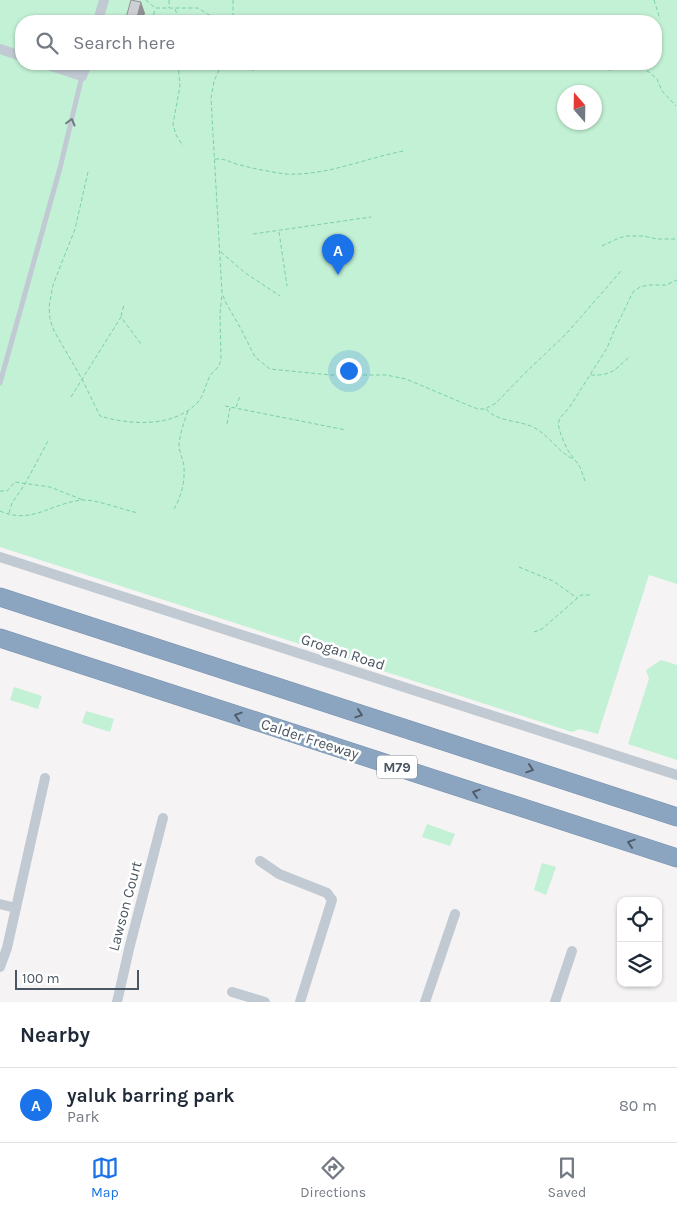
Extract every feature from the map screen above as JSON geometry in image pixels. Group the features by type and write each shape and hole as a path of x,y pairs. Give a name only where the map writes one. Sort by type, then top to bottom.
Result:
{"highway":[{"path":"0,590 313,698"},
{"name":"M79","path":"0,597 677,816"},
{"name":"Calder Freeway","path":"0,638 677,858"},
{"path":"0,646 118,676"}],"street":[{"path":"100,15 104,0"},
{"path":"0,49 15,54"},
{"path":"64,70 82,76 84,70"},
{"name":"Grogan Road","path":"0,557 677,775"},
{"path":"0,967 7,948 46,778"},
{"name":"Lawson Court","path":"117,1002 130,945 164,818"},
{"path":"260,861 279,874 327,893 332,900 300,1002"},
{"path":"0,904 16,908"},
{"path":"426,1002 455,914"},
{"path":"555,1002 572,950"},
{"path":"232,992 266,1002"}],"lane":[{"path":"0,383 60,168 82,76"}],"path":[{"path":"146,0 155,8 198,8 209,15"},
{"path":"169,0 169,8"},
{"path":"232,0 233,15"},
{"path":"654,0 659,15"},
{"path":"153,15 155,8"},
{"path":"174,8 177,15"},
{"path":"179,70 180,86 173,124 183,146"},
{"path":"88,172 75,229 53,284 49,307 50,319 54,331 100,416 133,422 164,421 199,401 205,391 210,375 219,367 221,360 220,314 222,293 211,98 214,81 219,70"},
{"path":"644,70 657,79 662,91 676,106"},
{"path":"214,159 222,158 248,167 285,174 301,174 336,168 404,151"},
{"path":"253,234 371,217"},
{"path":"279,231 287,286"},
{"path":"602,246 627,236 643,236 657,240 677,239"},
{"path":"220,251 244,272 280,296"},
{"path":"222,293 255,357 270,369 331,375 386,375 406,380 478,409 485,409 496,404 566,334 621,271"},
{"path":"585,481 580,467 567,449 558,424 607,348 633,292 640,287 666,285 677,280"},
{"path":"72,397 121,316 124,305"},
{"path":"121,316 142,344"},
{"path":"590,376 613,372 629,358"},
{"path":"236,408 240,396"},
{"path":"225,406 346,430"},
{"path":"227,424 230,407"},
{"path":"174,509 180,498 182,486 184,468 179,447 188,409"},
{"path":"485,409 490,414 499,418 522,423 534,428 544,434 563,454 574,460"},
{"path":"9,514 12,503 25,484 48,441"},
{"path":"0,491 7,491 16,482 50,487 83,500 138,514"},
{"path":"0,511 29,516 47,509 83,500"},
{"path":"519,567 553,581 577,598"},
{"path":"534,632 542,629 581,595 592,595"}],"green space":[{"path":"0,0 677,0 677,584 649,575 598,734 580,729 572,732 0,547"},
{"path":"661,660 677,665 677,760 628,744 649,679 646,670"},
{"path":"14,687 42,696 38,709 10,700"},
{"path":"86,711 114,719 110,732 82,723"},
{"path":"427,824 455,834 450,846 422,837"},
{"path":"542,863 556,867 546,895 534,890"}],"building":[{"path":"131,0 141,2 138,15 127,15"}],"place":[{"name":"yaluk barring park","path":"338,275"}]}
